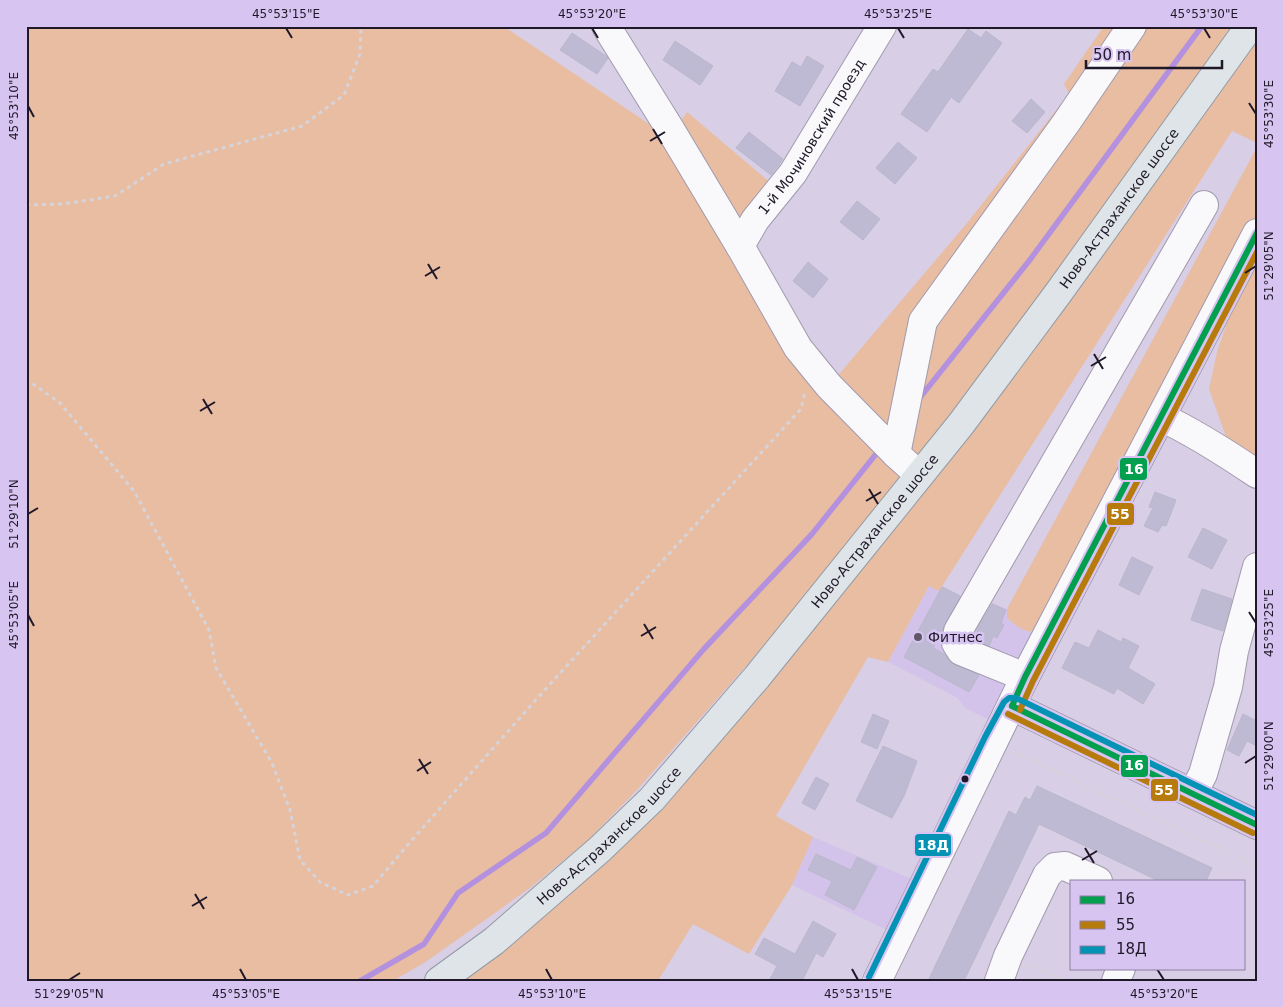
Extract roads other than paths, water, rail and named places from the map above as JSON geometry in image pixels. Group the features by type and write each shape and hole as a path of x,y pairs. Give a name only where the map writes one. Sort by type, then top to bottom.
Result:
{"main road":[{"name":"Ново-Астраханское шоссе","path":"439,981 494,942 600,849 652,799 757,677 961,424 1059,292 1250,26"}],"street":[{"path":"606,26 740,246 798,348 829,386 896,454 920,475"},
{"name":"1-й Мочиновский проезд","path":"740,246 755,220 793,172 882,26"},
{"path":"896,454 923,321 1066,123 1132,26"},
{"path":"1025,677 962,651 956,643 958,631 1204,205"},
{"path":"876,981 1025,677 1256,238"},
{"path":"1161,417 1228,454 1257,474"},
{"path":"1193,794 1203,774 1228,687 1234,651 1257,567"},
{"path":"1012,706 1257,825"},
{"path":"1003,968 1048,875 1055,867 1065,866 1096,880"}],"waterway":[{"path":"918,400 1029,261 1202,26"},
{"path":"360,981 424,944 458,893 546,833 703,650 812,534 880,449"}],"place":[{"name":"Фитнес","path":"918,637"}]}
